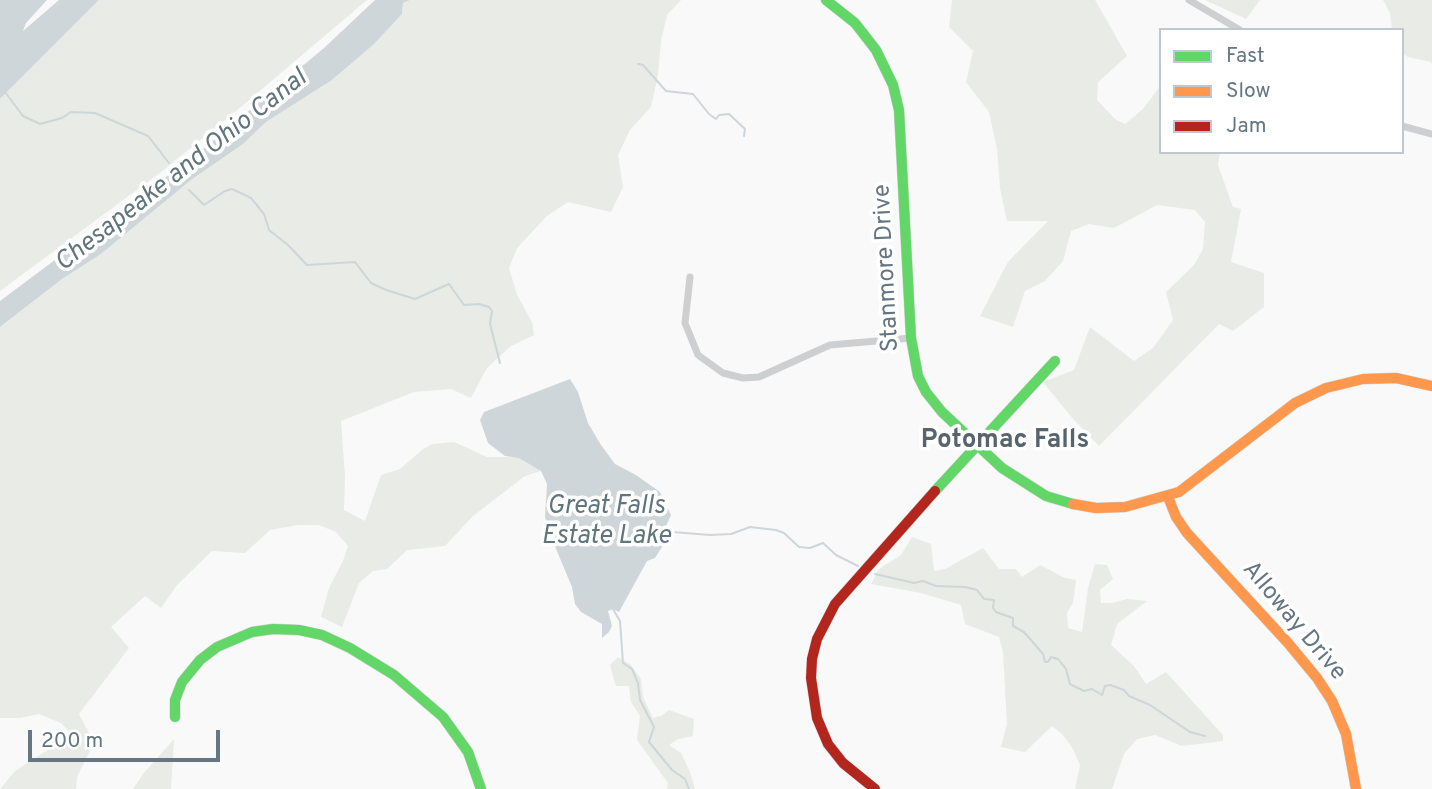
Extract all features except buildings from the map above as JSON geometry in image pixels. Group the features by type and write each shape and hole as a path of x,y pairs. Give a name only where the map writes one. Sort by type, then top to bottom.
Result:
{"street":[{"name":"Stanmore Drive","path":"826,0 855,23 876,50 893,85 899,110 904,170 911,338 915,363 926,392 942,412 976,444 1024,484 1046,496 1096,508 1125,507 1168,497 1203,475 1295,403 1326,388 1363,379 1396,378 1432,386"},
{"path":"1189,0 1237,28"},
{"path":"1404,127 1432,134"},
{"path":"690,277 685,323 698,355 723,373 743,378 759,377 830,345 911,338"},
{"path":"875,789 843,763 828,744 817,718 811,678 817,639 835,604 976,444 1055,361"},
{"name":"Alloway Drive","path":"1168,497 1176,517 1187,533 1287,643 1317,678 1332,701 1346,734 1356,789"},
{"path":"175,717 175,700 182,682 200,660 217,647 234,638 273,629 299,630 322,635 394,676 443,717 468,752 481,789"}],"shaded area":[{"path":"99,0 367,0 161,172 0,291 0,99"},
{"path":"410,0 681,0 667,15 651,107 630,130 618,155 623,187 611,212 568,202 547,216 517,248 509,268 517,295 532,322 534,335 511,346 487,368 471,398 451,389 414,392 341,421 345,477 344,510 365,521 381,475 400,469 432,444 454,442 487,457 519,457 541,471 525,476 473,516 445,546 407,550 387,569 373,571 359,583 342,627 321,617 329,588 348,546 336,532 319,525 298,525 270,530 245,553 212,551 177,585 161,608 145,596 111,627 129,648 79,714 94,743 77,777 76,789 0,789 15,771 57,744 76,739 61,723 39,714 0,718 0,327 62,279 101,254 191,180 243,144 266,122 332,80 374,44 402,14 403,3"},
{"path":"952,0 1095,0 1127,56 1098,82 1097,100 1115,119 1125,124 1143,109 1159,88 1159,154 1220,154 1218,165 1233,207 1241,209 1231,262 1264,273 1264,307 1233,331 1219,324 1099,446 1043,382 1074,370 1090,327 1134,361 1153,348 1173,320 1166,292 1194,265 1203,249 1205,222 1195,210 1157,205 1114,228 1089,224 1071,231 1063,261 1045,281 1025,291 1013,327 980,316 1008,262 1048,221 1007,221 989,112 966,82 973,51 949,27"},
{"path":"1205,0 1260,0 1246,19"},
{"path":"1383,0 1432,0 1432,64 1404,54 1404,28 1392,28 1390,13"},
{"path":"912,537 931,544 934,571 945,569 983,548 999,569 1016,569 1022,577 1040,565 1065,578 1076,580 1073,603 1067,613 1068,628 1082,632 1088,588 1095,564 1107,565 1113,579 1100,590 1101,603 1127,599 1147,601 1117,624 1111,645 1134,666 1146,684 1166,672 1223,735 1223,741 1182,746 1155,735 1137,739 1124,754 1112,789 1075,789 1080,765 1063,735 1052,726 1025,752 1001,747 1007,724 1003,652 999,637 965,624 961,605 921,593 871,584 879,569 901,555"},
{"path":"618,657 630,664 641,679 643,697 653,718 669,710 694,719 693,736 678,739 669,745 681,753 695,789 667,789 668,783 637,740 640,716 631,702 629,686 616,686 610,665"},
{"path":"174,739 171,789 133,789 143,774"}],"water":[{"path":"0,0 47,0 26,23 23,31 59,0 99,0 0,99"},
{"name":"Chesapeake and Ohio Canal","path":"375,0 410,0 403,3 402,14 374,44 332,80 266,122 243,144 191,180 101,254 62,279 0,327 0,301 202,150 324,48"},
{"name":"Great Falls Estate Lake","path":"570,379 578,392 588,423 615,464 660,492 671,515 662,547 655,558 647,561 619,612 613,609 608,611 612,626 602,638 602,624 581,612 575,604 572,587 545,517 547,484 541,471 519,458 505,456 488,443 480,420 484,412"}],"waterway":[{"path":"638,64 643,65 666,91 693,94 716,119 719,115 729,114 745,129 744,136"},
{"path":"5,92 23,116 40,124 62,118 71,112 95,113 148,136 169,163"},
{"path":"189,190 204,205 232,189 251,198 264,214 269,230 307,265 355,262 371,283 415,299 449,284 464,305 479,304 492,311 490,324 500,363"},
{"path":"665,526 672,532 710,535 731,534 750,527 776,530 784,533 799,547 810,548 823,543 836,555 858,566"},
{"path":"875,574 914,583 923,581 936,586 977,590 984,599 994,600 993,608 996,612 1013,618 1013,626 1024,632 1043,654 1045,662 1051,657 1058,659 1066,669 1070,684 1084,691 1092,689 1102,695 1105,686 1124,690 1129,696 1150,705 1190,732 1205,736"},
{"path":"613,609 620,621 623,663 632,669 638,683 640,700 654,727 649,742 672,770 685,779 689,789"}],"traffic: fast":[{"path":"826,0 855,23 876,50 893,85 899,110 911,338 918,376 926,392 942,412 1002,468 1046,496 1073,504"},
{"path":"935,491 1055,361"},
{"path":"175,717 175,700 182,682 200,660 217,647 252,632 273,629 299,630 322,635 350,648 394,675 443,717 468,752 481,789"}],"traffic: slow":[{"path":"1073,504 1096,508 1125,507 1179,492 1295,403 1326,388 1363,379 1396,378 1432,386"},
{"path":"1168,497 1176,517 1187,533 1288,643 1332,701 1346,734 1356,789"}],"traffic: jam":[{"path":"875,789 843,763 828,744 817,718 811,678 812,659 817,639 835,604 935,491"}],"district":[{"name":"Potomac Falls","path":"1005,442"}]}
